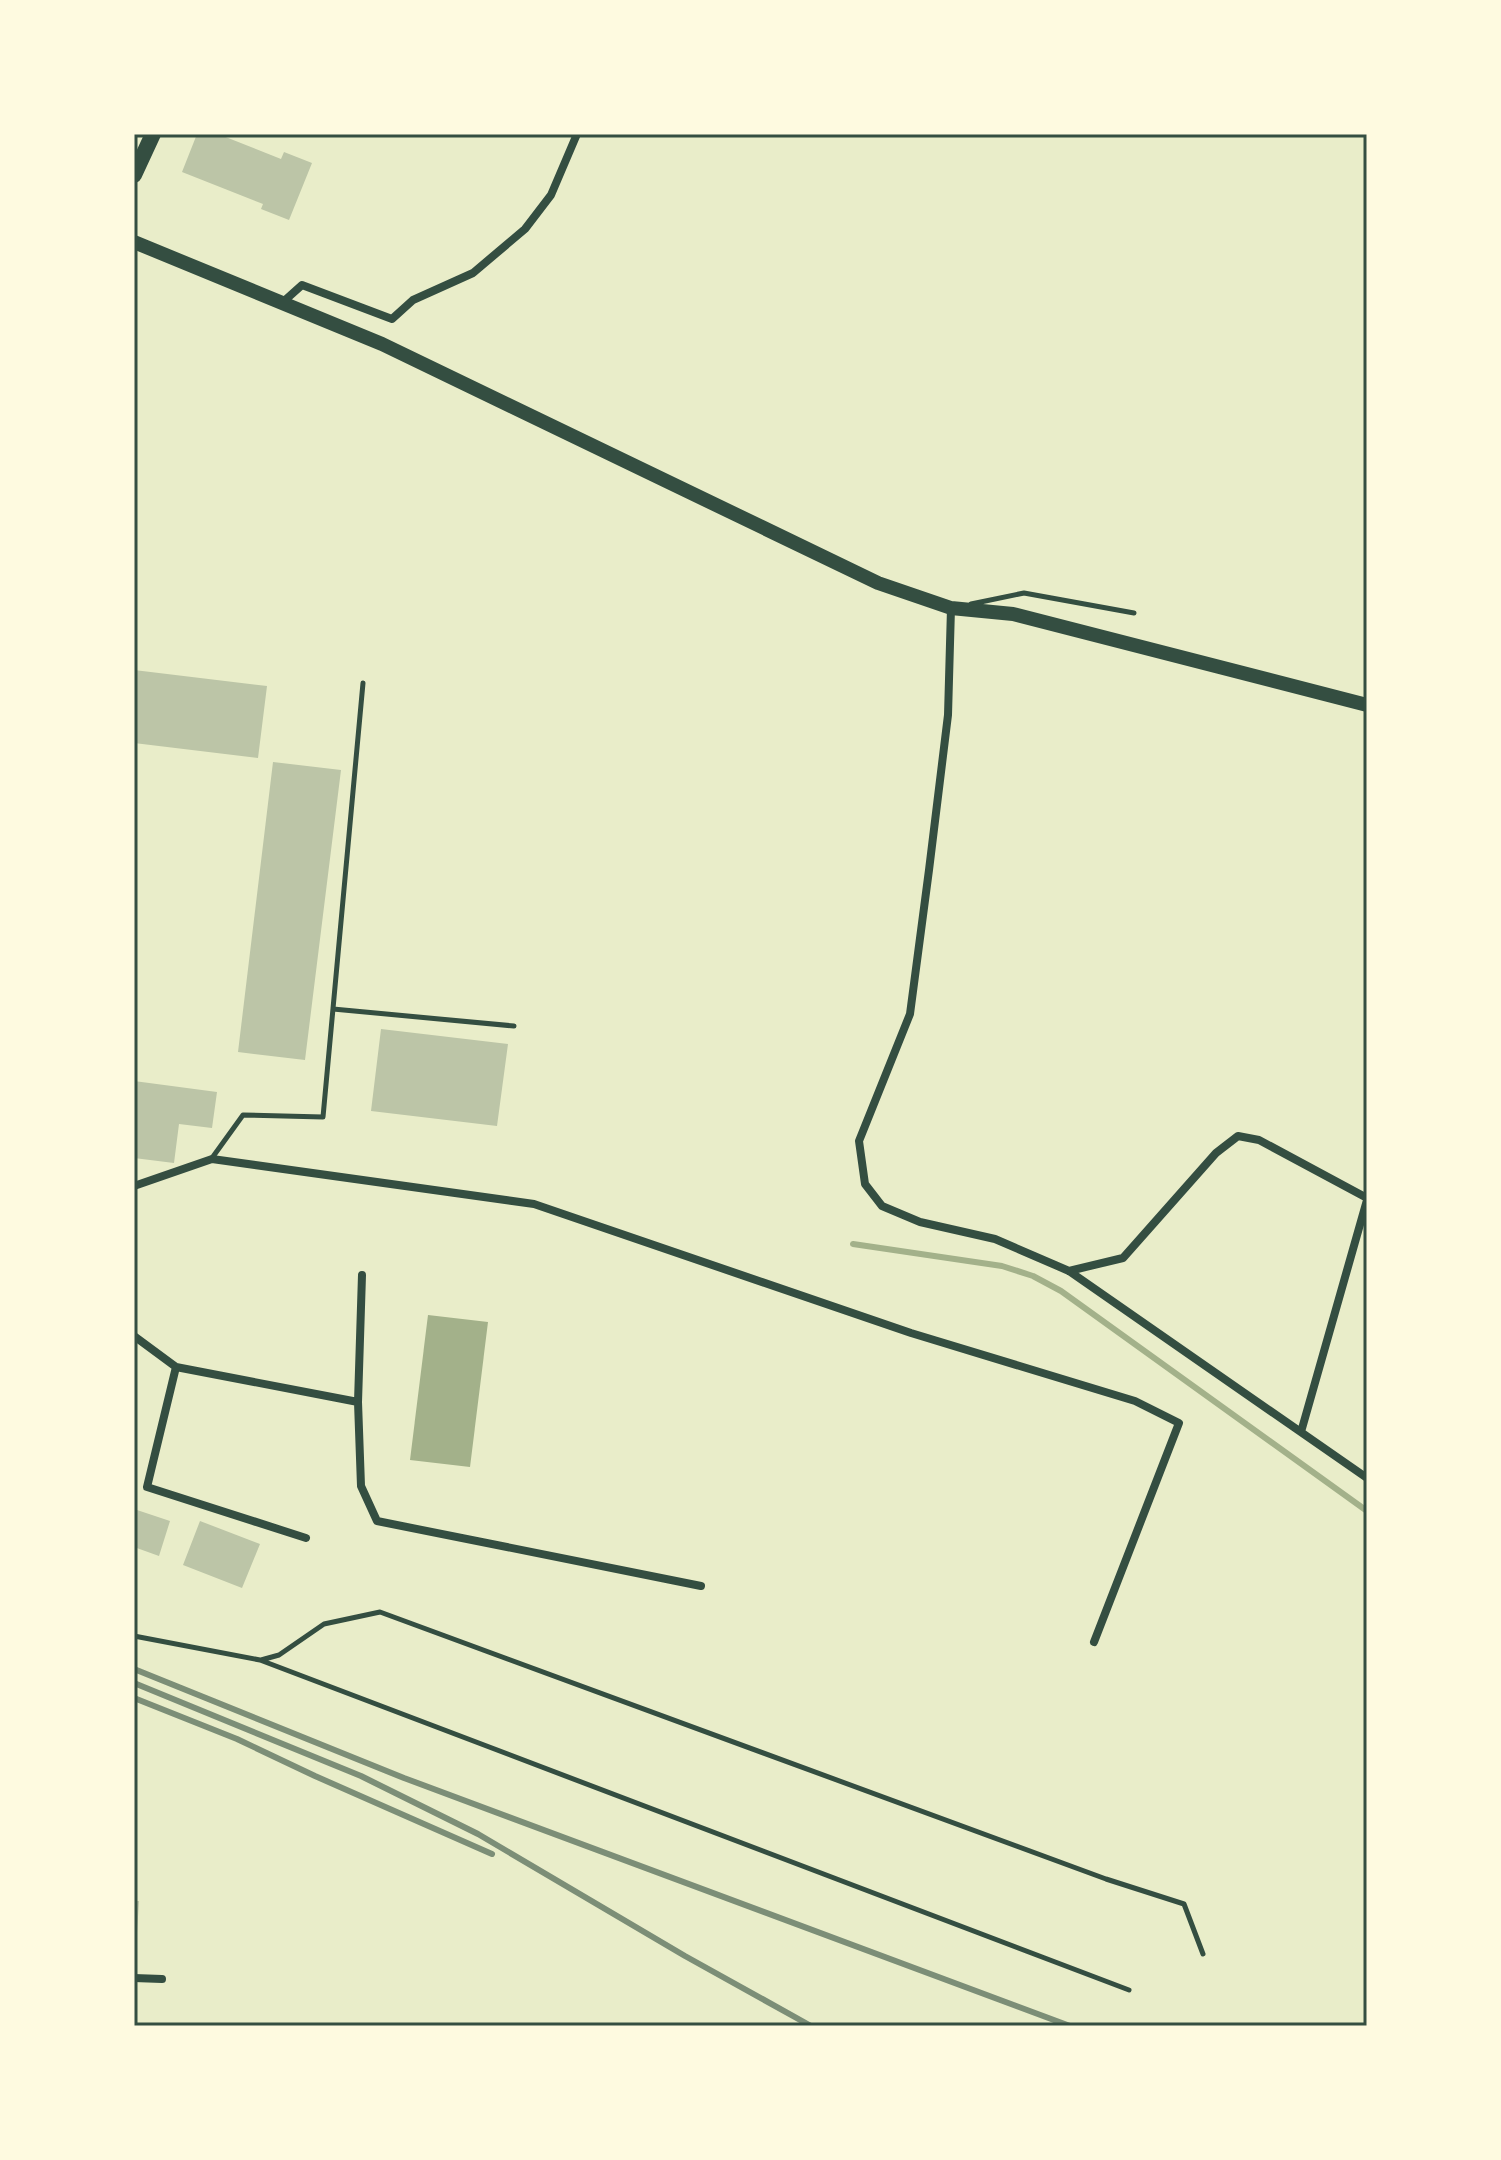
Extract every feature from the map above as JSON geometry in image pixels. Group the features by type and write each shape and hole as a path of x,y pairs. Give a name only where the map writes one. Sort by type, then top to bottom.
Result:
{"main road":[{"path":"134,175 153,134"}],"street":[{"path":"283,302 302,285 392,319 413,300 473,273 525,229 551,195 577,134"},
{"path":"134,242 382,344 878,583 951,608 1013,614 1367,705"},
{"path":"951,608 948,715 910,1014 859,1141 865,1184 882,1206 920,1222 995,1239 1069,1271 1367,1478"},
{"path":"1069,1271 1123,1258 1216,1153 1238,1136 1259,1140 1367,1199 1301,1432"},
{"path":"134,1186 212,1159 534,1204 911,1333 1135,1401 1179,1423 1094,1642"},
{"path":"362,1275 358,1402 361,1486 377,1521 701,1586"},
{"path":"134,1336 176,1367 358,1402"},
{"path":"176,1367 147,1487 306,1538"},
{"path":"134,1978 162,1979"}],"lane":[{"path":"951,608 1024,593 1134,613"},
{"path":"212,1159 243,1115 323,1117 363,683"},
{"path":"333,1009 514,1026"},
{"path":"260,1660 279,1655 324,1624 380,1612 1106,1879 1184,1904 1203,1954"},
{"path":"134,1636 260,1660 1129,1990"}],"shaded area":[{"path":"428,1315 488,1322 470,1467 410,1460"}],"building":[{"path":"197,134 218,134 281,159 284,152 312,163 289,220 261,209 263,204 182,172"},
{"path":"134,670 267,686 258,758 134,743"},
{"path":"273,762 341,770 305,1060 238,1052"},
{"path":"381,1029 508,1044 497,1126 371,1111"},
{"path":"134,1081 217,1092 212,1128 179,1124 174,1163 134,1158"},
{"path":"134,1509 170,1521 159,1556 134,1547"},
{"path":"200,1521 260,1544 242,1588 183,1565"},
{"path":"134,1901 139,1901 136,1948 134,1948"}],"waterway":[{"path":"853,1244 1002,1266 1033,1276 1061,1291 1367,1511"}],"railway":[{"path":"134,1669 404,1778 1070,2026"},
{"path":"134,1683 361,1776 478,1834 811,2026"},
{"path":"134,1698 237,1739 492,1854"}]}
